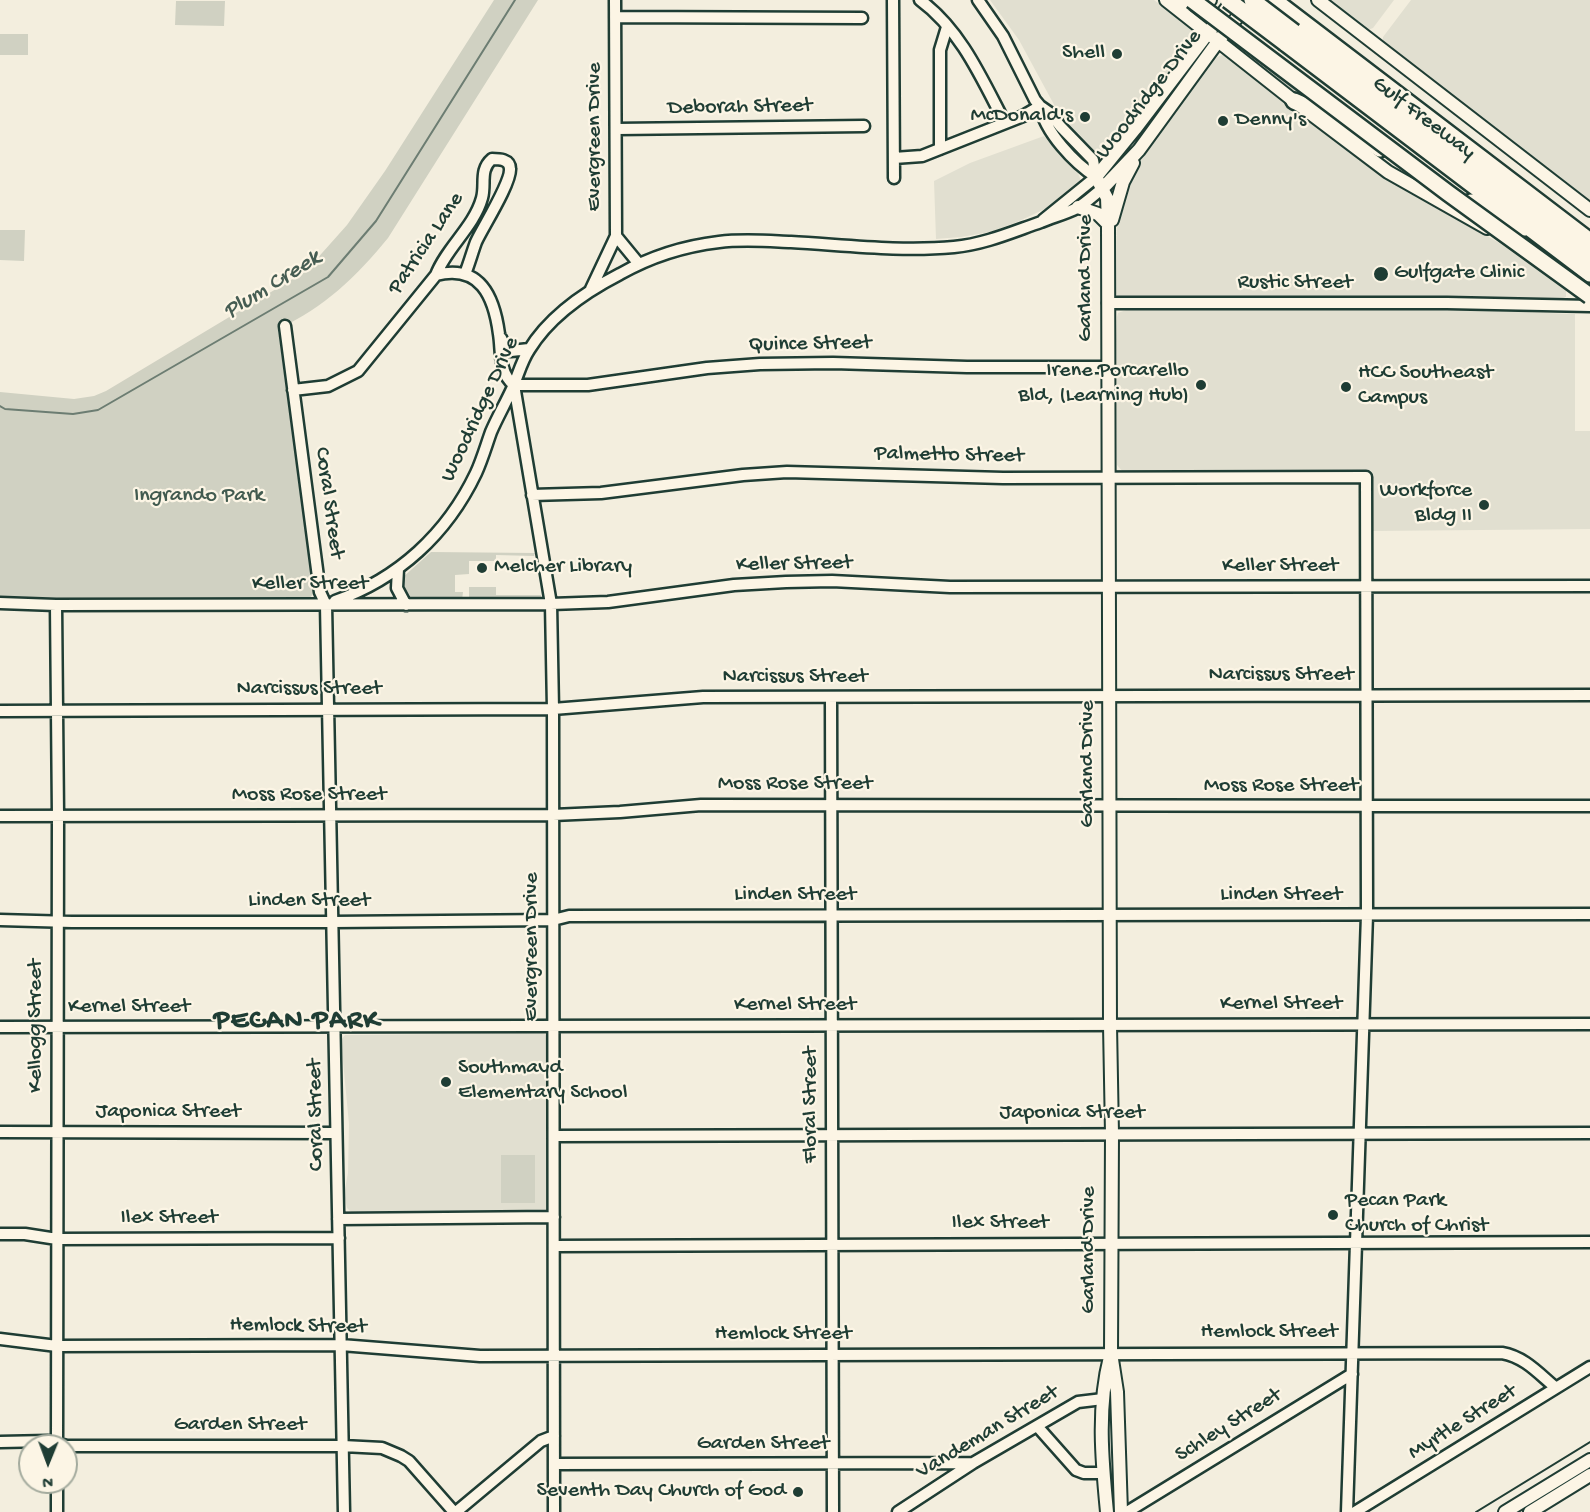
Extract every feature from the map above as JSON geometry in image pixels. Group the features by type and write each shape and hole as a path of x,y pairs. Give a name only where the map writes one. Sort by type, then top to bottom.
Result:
{"highway":[{"path":"1192,0 1438,186 1590,296"},
{"name":"Gulf Freeway","path":"1228,0 1293,32 1590,241"},
{"name":"Gulf Freeway","path":"1252,0 1590,258"},
{"name":"Gulf Freeway","path":"1273,0 1293,32 1535,232 1590,274"},
{"path":"1294,101 1317,111 1505,222 1535,232"}],"main road":[{"path":"1166,0 1388,172 1484,226 1525,253 1590,304"},
{"path":"1179,0 1200,6 1210,0"},
{"name":"Woodridge Drive","path":"1100,182 1135,129 1233,0"},
{"name":"Woodridge Drive","path":"1100,182 1139,150 1219,40 1252,0"},
{"path":"1265,77 1263,71 1246,53 1244,40 1273,0"},
{"path":"1306,0 1357,36 1366,37"},
{"path":"1318,0 1590,210"},
{"path":"1108,228 1123,182 1139,150"},
{"name":"Garland Drive","path":"1100,182 1107,198 1108,228 1111,1353 1117,1392 1120,1512"},
{"path":"1078,207 1098,214 1108,228"},
{"name":"Garland Drive","path":"1107,1512 1103,1473 1102,1399 1111,1353"},
{"path":"1505,1512 1520,1508 1590,1460"},
{"path":"1530,1512 1590,1475"}],"street":[{"name":"Evergreen Drive","path":"615,0 616,236 639,264"},
{"path":"893,0 894,178"},
{"path":"920,0 962,44 1005,123"},
{"path":"978,0 1004,36 1040,106 1050,113 1093,160 1100,182"},
{"path":"615,17 862,18"},
{"path":"940,149 940,50 947,27"},
{"path":"894,158 922,156 1023,116 1040,106"},
{"name":"Deborah Street","path":"616,129 864,126"},
{"name":"Patricia Lane","path":"293,390 328,387 358,371 436,275 441,262 468,223 482,197 485,164 492,159 501,159 508,163 510,170 507,182 476,243 465,274"},
{"name":"Woodridge Drive","path":"326,604 358,593 398,568 418,554 441,529 475,475 491,432 529,349 572,303 591,289 639,264 687,248 719,242 747,240 912,249 956,247 1001,238 1078,207 1100,182"},
{"name":"Woodridge Drive","path":"1041,222 1052,210 1100,182"},
{"path":"591,289 616,236"},
{"path":"436,275 452,272 465,274 480,282 491,298 499,335 499,355 507,380 514,386"},
{"name":"Rustic Street","path":"1108,303 1590,304"},
{"name":"Coral Street","path":"285,326 320,592 326,604 344,1512"},
{"path":"499,335 507,350 529,349"},
{"name":"Quince Street","path":"514,386 588,385 707,368 760,364 833,363 1108,368"},
{"name":"Evergreen Drive","path":"514,386 551,604 555,1246 554,1512"},
{"name":"Palmetto Street","path":"532,495 601,493 743,474 787,472 1003,478 1366,477 1366,586"},
{"path":"398,568 398,588 405,604"},
{"name":"Keller Street","path":"0,603 56,605 551,604 608,602 734,585 832,581 950,587 1590,586"},
{"path":"1347,1512 1358,1132 1365,1025 1366,586"},
{"name":"Kellogg Street","path":"56,605 57,1434"},
{"name":"Narcissus Street","path":"0,711 553,709 704,697 1590,695"},
{"name":"Floral Street","path":"831,698 832,1512"},
{"name":"Moss Rose Street","path":"0,816 553,815 701,805 1590,806"},
{"name":"Linden Street","path":"0,920 333,921 553,920 569,916 1590,914"},
{"name":"Kernel Street","path":"0,1027 1590,1024"},
{"name":"Japonica Street","path":"0,1132 336,1132"},
{"name":"Japonica Street","path":"554,1136 1590,1132"},
{"path":"338,1219 554,1217"},
{"name":"Ilex Street","path":"0,1234 25,1234 57,1239 339,1238"},
{"name":"Ilex Street","path":"555,1246 1590,1242"},
{"name":"Hemlock Street","path":"0,1339 57,1346 341,1345 480,1356 1492,1353 1513,1354 1523,1359 1556,1388"},
{"name":"Myrtle Street","path":"1356,1512 1590,1366"},
{"name":"Schley Street","path":"1127,1512 1352,1374"},
{"name":"Vandeman Street","path":"898,1512 1078,1401 1102,1399"},
{"path":"1037,1426 1076,1470 1084,1473 1103,1473"},
{"path":"455,1512 540,1441 554,1436"},
{"name":"Garden Street","path":"0,1442 18,1442"},
{"name":"Garden Street","path":"78,1446 382,1448 409,1461 455,1512"},
{"name":"Garden Street","path":"554,1464 973,1464"},
{"path":"57,1494 57,1512"}],"shaded area":[{"path":"990,0 1154,0 1191,27 1196,35 1193,43 1109,153 1098,156 1084,147 1064,123 1019,40"},
{"path":"1328,0 1394,0 1373,28 1368,30"},
{"path":"1411,0 1590,0 1590,200 1383,42 1383,37"},
{"path":"1225,54 1393,182 1501,244 1566,291 1566,297 1560,299 1118,297 1116,294 1117,216 1132,169 1199,78 1217,57"},
{"path":"1044,136 1078,173 1081,181 1079,185 1047,208 1017,222 990,232 936,239 934,181 970,163"},
{"name":"HCC Southeast Campus","path":"1126,310 1469,310 1575,314 1575,431 1590,431 1590,529 1373,531 1372,471 1341,470 1297,474 1123,472 1117,465 1116,338 1118,313"},
{"name":"Southmayd Elementary School","path":"544,1033 547,1037 547,1211 351,1212 347,1208 344,1194 348,1173 349,1124 341,1040 345,1035"}],"green space":[{"name":"Ingrando Park","path":"494,0 538,0 388,238 339,290 295,321 278,329 313,590 310,598 0,596 0,392 74,399 94,396 306,271 347,225 385,171"},
{"path":"176,1 225,1 224,26 175,25"},
{"path":"0,34 28,34 28,55 0,55"},
{"path":"1256,36 1437,174 1439,179 1308,101 1253,60 1247,49 1248,40"},
{"path":"0,230 25,230 24,261 0,260"},
{"path":"431,552 535,553 534,556 496,555 496,561 469,561 469,574 455,575 455,592 463,592 462,600 408,599 401,586 402,578"},
{"path":"469,587 496,587 496,595 541,595 541,599 469,600"},
{"path":"501,1155 535,1155 535,1203 501,1203"}],"waterway":[{"name":"Plum Creek","path":"0,406 5,409 73,414 98,410 328,277 376,221 515,0"}],"railway":[{"path":"1476,1512 1590,1442"}],"place":[{"name":"Shell","path":"1117,54"},
{"name":"McDonald's","path":"1085,117"},
{"name":"Denny's","path":"1223,121"},
{"name":"Gulfgate Clinic","path":"1381,274"},
{"name":"Irene Porcarello Bld, (Learning Hub)","path":"1201,385"},
{"name":"HCC Southeast Campus","path":"1346,387"},
{"name":"Workforce Bldg II","path":"1484,505"},
{"name":"Melcher Library","path":"482,568"},
{"name":"Southmayd Elementary School","path":"446,1082"},
{"name":"Pecan Park Church of Christ","path":"1333,1215"},
{"name":"Seventh Day Church of God","path":"798,1492"}],"district":[{"name":"PECAN PARK","path":"297,1023"}]}
